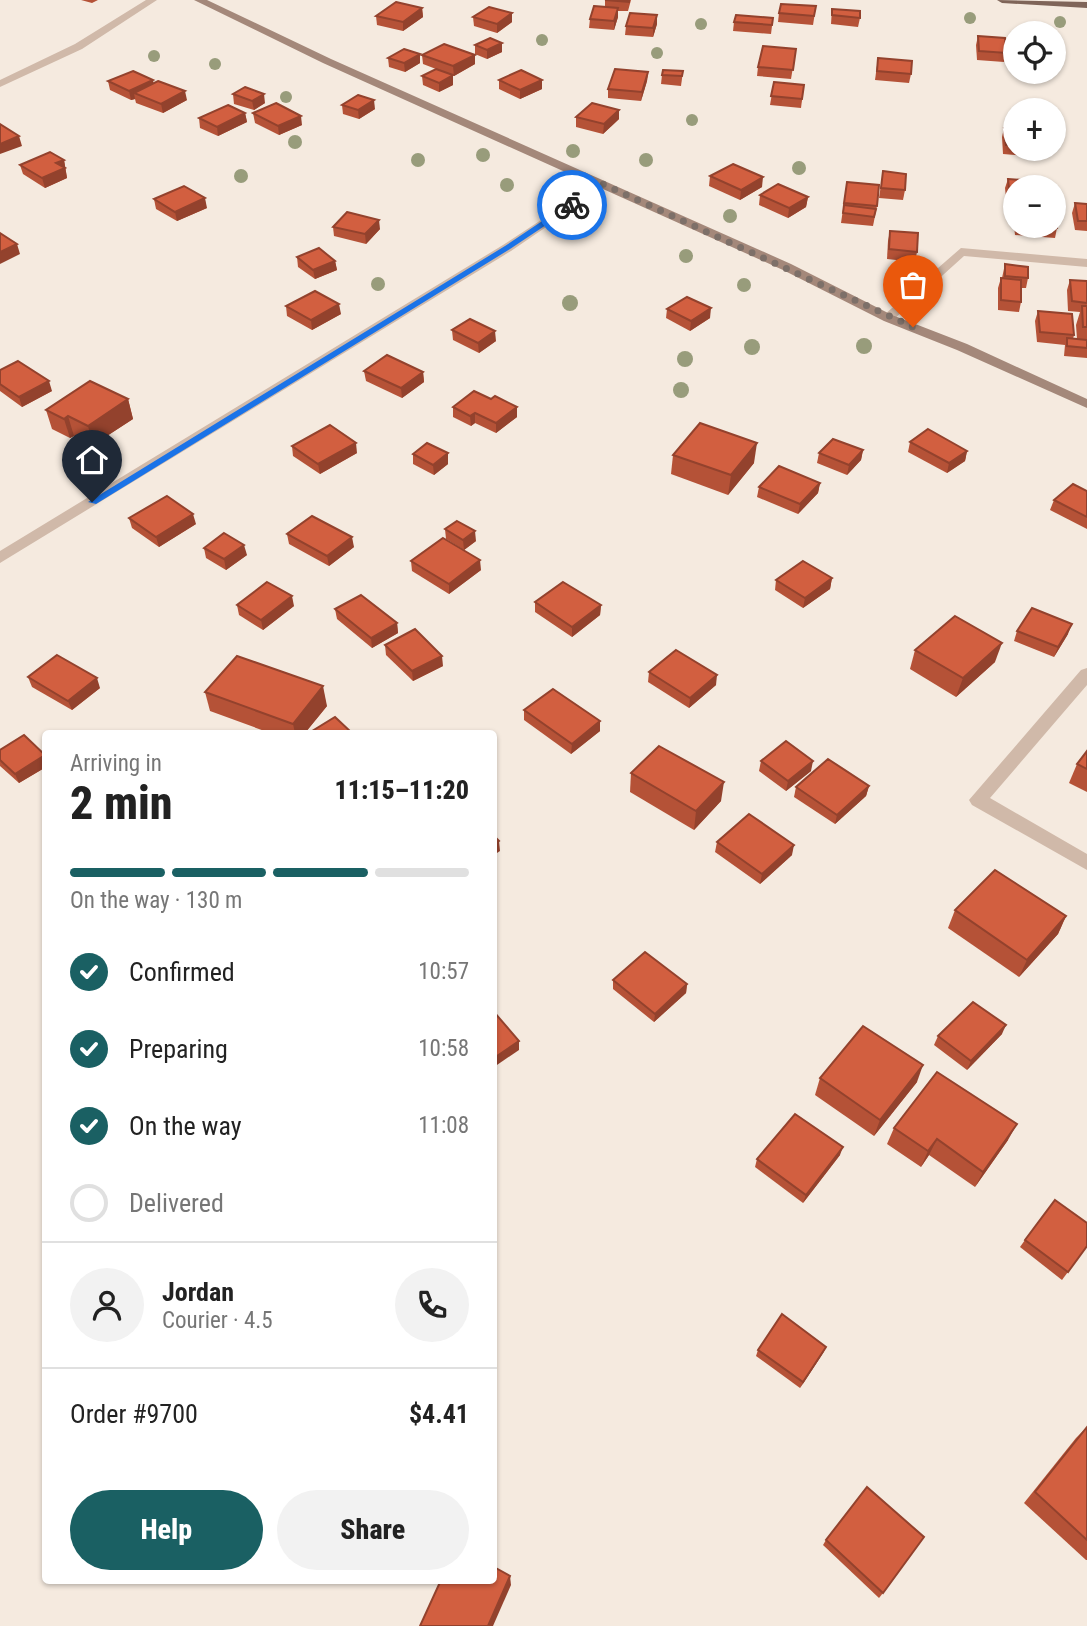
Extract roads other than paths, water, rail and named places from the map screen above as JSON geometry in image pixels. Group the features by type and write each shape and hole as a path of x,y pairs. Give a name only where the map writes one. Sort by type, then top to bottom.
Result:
{"main road":[{"path":"1002,0 1087,5"}],"street":[{"path":"0,85 62,58 114,27 152,0"},
{"path":"199,0 327,61 787,267 888,317 962,347 1087,404"},
{"path":"0,558 507,248 603,184"},
{"path":"888,317 961,252 1087,263"},
{"path":"1087,674 978,800 1087,863"}]}
